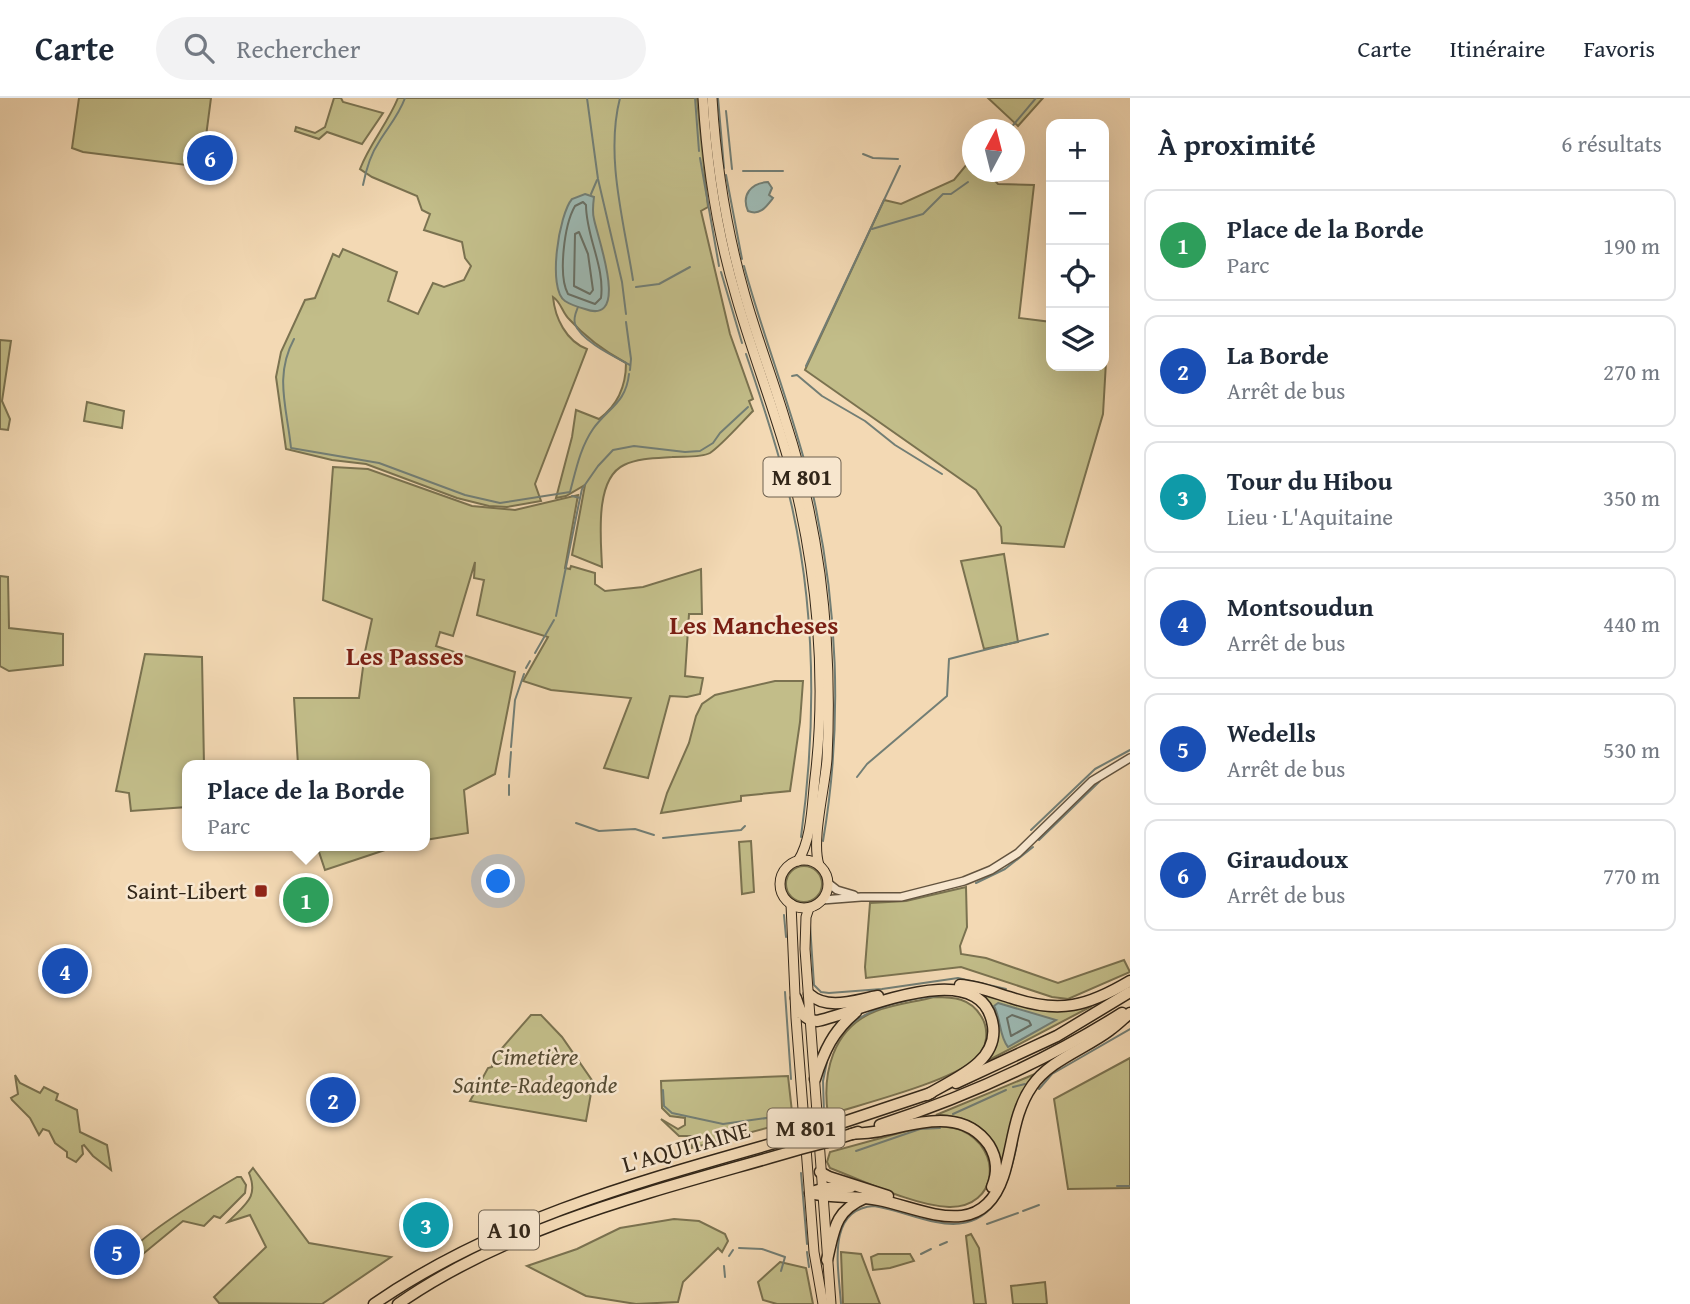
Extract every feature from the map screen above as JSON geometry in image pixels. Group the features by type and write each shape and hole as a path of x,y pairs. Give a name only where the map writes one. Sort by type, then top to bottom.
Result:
{"highway":[{"path":"809,994 818,1002 829,1004 937,985 955,985 976,987 1036,1005 1064,1007 1101,998 1130,981"},
{"path":"796,998 802,1014 810,1020 824,1019 907,995 947,989 962,990 971,995 986,1009 993,1029 988,1051 976,1065 927,1095"},
{"name":"L'AQUITAINE","path":"374,1304 440,1262 573,1204 927,1095 1034,1048 1130,992"},
{"path":"815,1079 831,1037 841,1024 861,1007"},
{"path":"818,1192 866,1198 946,1217 968,1215 982,1208 1000,1185 1017,1119 1030,1088 1044,1072 1111,1030 1130,1010"},
{"name":"L'AQUITAINE","path":"398,1304 447,1274 517,1241 590,1213 930,1108 992,1083 1130,1010"},
{"path":"820,1172 931,1210 960,1212 973,1208 988,1194 994,1182 996,1163 992,1151 980,1135 949,1121 916,1122 882,1131 852,1134"},
{"path":"818,1192 858,1186"},
{"path":"827,1260 834,1228 841,1215 866,1198"}],"main road":[{"name":"M 801","path":"703,98 710,176 726,261 791,471 811,576 819,664 818,745 804,848 798,861 788,866 780,879 781,892 790,904 796,998 831,1304"},
{"name":"M 801","path":"712,98 719,174 733,251 796,454 820,575 828,719 826,770 816,845 819,865 828,883"},
{"path":"798,861 807,860 819,865"},
{"path":"790,904 809,908 822,900 828,883"},
{"name":"M 801","path":"809,908 805,926 820,1172 814,1252 823,1304"}],"street":[{"path":"822,900 910,895 964,881 991,870 1018,853 1092,781 1130,758"},
{"path":"828,883 838,890 861,897"}],"green space":[{"path":"79,98 211,98 202,167 83,152 72,148"},
{"path":"334,98 383,113 362,144 327,132 319,139 295,131 296,127 315,133 325,127"},
{"path":"398,98 697,98 708,207 701,211 730,334 753,399 749,401 753,411 706,455 641,460 624,465 614,472 608,483 601,511 602,567 572,555 585,485 566,496 556,498 576,410 599,419 606,414 620,395 626,363 582,332 553,297 563,328 573,340 587,349 535,484 541,501 507,507 489,506 457,498 366,464 332,460 286,449 276,377 281,352 305,300 315,298 333,254 339,257 343,249 397,272 388,301 418,314 433,283 444,287 464,280 471,266 465,258 462,242 424,230 430,214 422,210 417,196 360,169"},
{"path":"988,98 1043,98 1024,119 1010,119"},
{"path":"962,170 962,182 1034,185 1019,318 1046,321 1046,371 1105,371 1103,414 1064,547 1002,543 1001,527 976,490 805,370 884,200 901,204 954,180"},
{"path":"0,340 11,341 2,401 10,419 8,430 0,429"},
{"path":"87,402 124,411 122,428 84,421"},
{"path":"333,467 368,469 472,506 515,510 578,495 565,568 570,569 571,566 595,573 595,584 605,591 643,587 701,569 702,614 689,614 685,676 703,678 700,694 687,697 670,696 648,778 604,768 631,698 551,690 523,681 548,637 477,615 484,580 474,578 475,562 453,636 440,632 436,646 515,672 495,774 464,790 468,833 430,839 430,760 298,760 294,698 359,698 372,619 323,600"},
{"path":"1004,554 1018,642 984,649 961,561"},
{"path":"0,576 8,577 9,628 63,634 63,665 9,671 0,666"},
{"path":"145,654 202,657 204,760 182,760 182,807 131,811 129,793 116,791"},
{"path":"775,681 803,681 790,791 741,796 741,801 661,813 702,704 715,695"},
{"path":"751,841 754,892 742,894 739,842"},
{"path":"319,851 382,851 325,870"},
{"path":"804,866 817,871 822,884 817,897 804,902 791,897 786,884 791,871"},
{"path":"318,883 327,907 289,914 286,893"},
{"path":"966,887 967,927 960,946 961,954 986,958 1058,983 1124,960 1130,972 1068,999 1052,997 961,967 866,978 870,903 906,901"},
{"path":"970,990 1042,1010 1073,1010 1092,1006 987,1061 997,1036"},
{"path":"934,997 961,1000 977,1010 986,1027 985,1045 979,1056 945,1077 828,1115 829,1069 833,1054 849,1029 876,1011"},
{"name":"Cimetière Sainte-Radegonde","path":"531,1015 541,1015 562,1037 598,1089 591,1093 586,1121 470,1101 488,1068 492,1067 496,1055"},
{"path":"1130,1058 1130,1188 1068,1189 1054,1099"},
{"path":"1035,1074 1021,1096 1001,1166 993,1143 979,1127 960,1118 936,1115"},
{"path":"15,1075 20,1083 40,1093 44,1087 58,1094 56,1100 77,1110 80,1132 107,1145 111,1170 84,1145 83,1154 76,1162 67,1157 67,1152 55,1143 49,1131 43,1129 39,1135 30,1118 11,1098 18,1094"},
{"path":"788,1076 793,1121 692,1148 692,1136 679,1136 661,1119 678,1129 685,1125 685,1118 670,1116 662,1108 661,1081"},
{"path":"940,1126 961,1130 975,1139 984,1150 989,1163 990,1176 986,1188 978,1198 965,1205 936,1206 905,1198 830,1168 827,1162 830,1152 914,1129"},
{"path":"253,1168 309,1243 391,1257 322,1304 219,1303 214,1297 266,1247 250,1215 228,1222 249,1200 252,1182 249,1173"},
{"path":"241,1177 246,1185 245,1193 220,1218 214,1216 204,1226 183,1221 132,1263 122,1261 158,1228"},
{"path":"674,1219 699,1221 725,1234 728,1241 722,1252 718,1248 683,1282 678,1302 636,1304 586,1296 527,1266 577,1249 620,1228"},
{"path":"971,1234 979,1248 986,1304 974,1304 966,1236"},
{"path":"841,1252 861,1254 880,1304 843,1304"},
{"path":"878,1254 910,1254 914,1261 873,1270 871,1257"},
{"path":"780,1262 806,1268 813,1304 777,1304 763,1300 758,1282"},
{"path":"1045,1282 1047,1304 1013,1304 1011,1286"}],"water":[{"path":"768,182 772,188 769,195 773,198 759,211 748,211 746,200 749,191 752,187"},
{"path":"585,194 594,197 593,216 608,277 609,292 606,304 599,311 565,301 557,282 559,235 567,207 572,199"},
{"path":"998,1003 1056,1020 1008,1047 994,1006"}],"waterway":[{"path":"363,185 373,152 405,98"},
{"path":"587,98 598,179 622,282 626,314"},
{"path":"620,98 614,143 615,166 633,280"},
{"path":"695,98 699,151"},
{"path":"718,98 724,168"},
{"path":"1018,119 1036,98"},
{"path":"726,111 732,169"},
{"path":"863,154 873,158 898,159"},
{"path":"700,158 719,266"},
{"path":"806,366 900,166"},
{"path":"743,171 783,171"},
{"path":"726,175 742,259"},
{"path":"591,194 597,180"},
{"path":"872,229 923,214 943,194 951,194 968,182"},
{"path":"744,266 804,458 827,574 835,663 835,708 823,841"},
{"path":"636,287 659,284 690,267"},
{"path":"721,272 742,343"},
{"path":"578,307 574,320 578,330 599,348 630,365"},
{"path":"626,322 630,370"},
{"path":"294,339 283,379 291,448 379,463 465,495 500,503 570,492 585,444 593,429 620,399 629,374"},
{"path":"746,354 792,507 806,589 811,713 801,837"},
{"path":"792,376 797,375 822,396 865,421 895,445 942,474"},
{"path":"580,498 582,489 613,450 634,446 685,452 700,451 713,443 748,407"},
{"path":"556,616 580,498 572,496"},
{"path":"535,653 554,620"},
{"path":"857,777 867,764 947,696 949,659 1048,634"},
{"path":"526,668 530,661"},
{"path":"511,747 515,700 524,674"},
{"path":"1031,830 1095,769 1130,750"},
{"path":"509,777 511,752"},
{"path":"1039,840 1100,781"},
{"path":"509,785 509,795"},
{"path":"576,823 599,831 635,829 654,835"},
{"path":"663,838 741,830 745,826"},
{"path":"976,883 1005,869 1033,847"},
{"path":"784,915 786,937"},
{"path":"810,925 814,985 821,992 882,989 958,978 1006,989"},
{"path":"785,992 791,1079"},
{"path":"844,1031 875,1010 913,999 938,996"},
{"path":"1039,1089 1052,1074 1130,1029"},
{"path":"824,1113 823,1081 828,1057"},
{"path":"1013,1087 1025,1084"},
{"path":"663,1090 664,1106 672,1113 723,1124 781,1116"},
{"path":"953,1114 1006,1090"},
{"path":"856,1151 920,1129 940,1128"},
{"path":"841,1304 838,1243 841,1229 848,1218 858,1210 874,1206 936,1222 955,1224 971,1221 984,1214 1002,1191 1009,1176 1017,1144"},
{"path":"801,1173 807,1244"},
{"path":"1117,1186 1130,1186"},
{"path":"1023,1211 1039,1205"},
{"path":"987,1224 1018,1213"},
{"path":"940,1245 947,1242"},
{"path":"739,1248 762,1249 785,1257 781,1271"},
{"path":"921,1254 931,1249"},
{"path":"729,1256 733,1250"},
{"path":"807,1252 809,1267"},
{"path":"724,1266 725,1277"}],"place":[{"name":"Giraudoux","path":"210,158"},
{"name":"Saint-Libert","path":"261,891"},
{"name":"Place de la Borde","path":"306,900"},
{"name":"Montsoudun","path":"65,971"},
{"name":"La Borde","path":"333,1100"},
{"name":"Tour du Hibou","path":"426,1225"},
{"name":"Wedells","path":"117,1252"}],"district":[{"name":"Les Mancheses","path":"754,625"},
{"name":"Les Passes","path":"405,656"}]}
